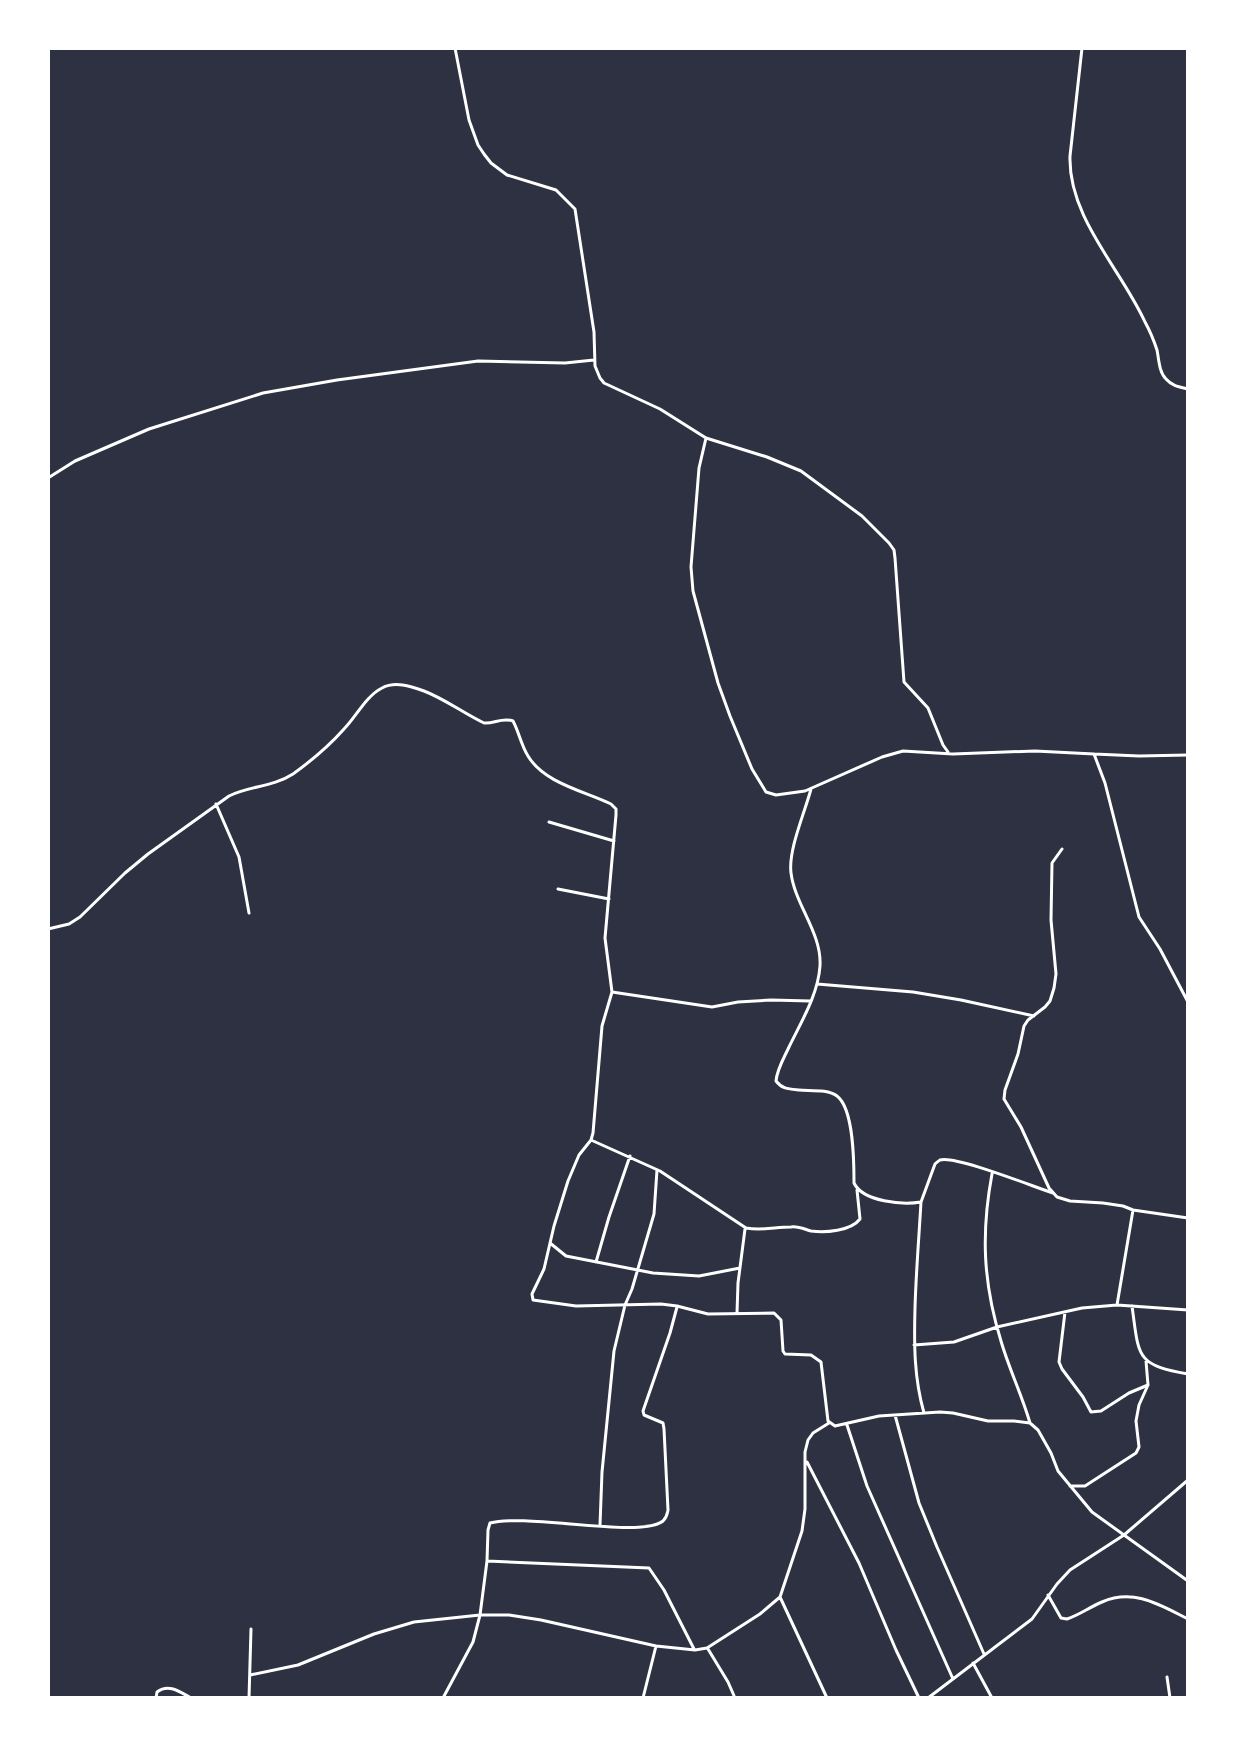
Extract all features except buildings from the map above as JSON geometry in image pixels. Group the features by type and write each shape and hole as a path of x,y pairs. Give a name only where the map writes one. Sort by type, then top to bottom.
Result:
{"street":[{"path":"455,48 469,120 484,154 507,175 556,190 575,209 594,332 594,360 604,383 660,409 706,438 801,471 862,516 894,550 904,682 928,708 948,752"},
{"path":"1082,48 1070,156 1072,183 1088,223 1145,321 1156,347 1161,373 1176,387 1188,389"},
{"path":"48,478 86,456 149,429 263,393 467,362 565,363 594,360"},
{"path":"706,438 699,468 691,567 696,606 718,683 752,769 766,792 776,795 811,788 903,751 1188,755"},
{"path":"48,929 69,924 80,917 125,873 216,804 239,790 279,782 292,775 343,731 374,693 383,687 393,684 422,690 484,723 513,721 525,753 538,768 616,809 605,949 612,992 602,1026 591,1140 573,1167 544,1269 532,1294 533,1300 576,1306 677,1306 708,1314 774,1313 781,1320 785,1354 811,1355 821,1362 827,1417 835,1426 879,1416 924,1413 953,1413 988,1421 1030,1423"},
{"path":"1094,754 1105,783 1139,917 1188,1002"},
{"path":"591,1140 657,1170 746,1228 760,1231 792,1227 826,1232 855,1225 860,1219 854,1183 852,1136 839,1098 828,1092 787,1089 776,1081 811,1001 820,966 818,949 790,871 791,855 811,788"},
{"path":"216,804 239,857 249,913"},
{"path":"549,822 614,841"},
{"path":"1062,849 1052,863 1054,988 1050,1001 1024,1026 1004,1095 1007,1105 1057,1197 1188,1218"},
{"path":"558,889 609,899"},
{"path":"817,984 925,994 1034,1016"},
{"path":"612,992 712,1007 771,1000 811,1001"},
{"path":"596,1262 630,1156"},
{"path":"924,1413 917,1391 914,1345 917,1257 921,1202 935,1164 939,1160 961,1162 1053,1193"},
{"path":"600,1525 614,1351 654,1214 657,1170"},
{"path":"993,1172 986,1206 984,1239 989,1289 997,1327 1030,1423 1038,1430 1058,1471 1092,1512 1188,1581"},
{"path":"857,1190 891,1202 921,1202"},
{"path":"1117,1305 1133,1210"},
{"path":"737,1313 746,1228"},
{"path":"550,1243 566,1256 653,1273 699,1276 740,1268"},
{"path":"914,1345 954,1342 997,1327 1065,1312 1117,1305 1188,1310"},
{"path":"443,1698 473,1642 480,1615 490,1523 622,1527 653,1525 662,1522 666,1516 663,1423 644,1415 643,1411 677,1306"},
{"path":"1070,1486 1085,1486 1136,1453 1139,1447 1136,1421 1148,1385 1146,1361 1139,1349 1132,1306"},
{"path":"1065,1312 1059,1362 1091,1412 1101,1411 1148,1385"},
{"path":"1146,1361 1154,1366 1188,1374"},
{"path":"895,1415 919,1503 984,1654"},
{"path":"250,1675 298,1665 374,1634 414,1622 480,1615 541,1620 656,1646 695,1650 707,1648 760,1614 780,1597 802,1531 808,1440 813,1433 830,1423"},
{"path":"847,1423 867,1486 953,1679"},
{"path":"805,1458 859,1563 919,1698"},
{"path":"928,1698 1032,1619 1063,1575 1124,1535 1188,1480"},
{"path":"487,1561 649,1568 695,1650"},
{"path":"1048,1595 1061,1618 1074,1617 1111,1599 1129,1596 1155,1601 1188,1619"},
{"path":"780,1597 827,1698"},
{"path":"249,1698 251,1629"},
{"path":"643,1698 656,1646"},
{"path":"707,1648 735,1698"},
{"path":"973,1663 992,1698"},
{"path":"1167,1677 1170,1698"},
{"path":"156,1698 160,1689 169,1688 191,1698"}]}
